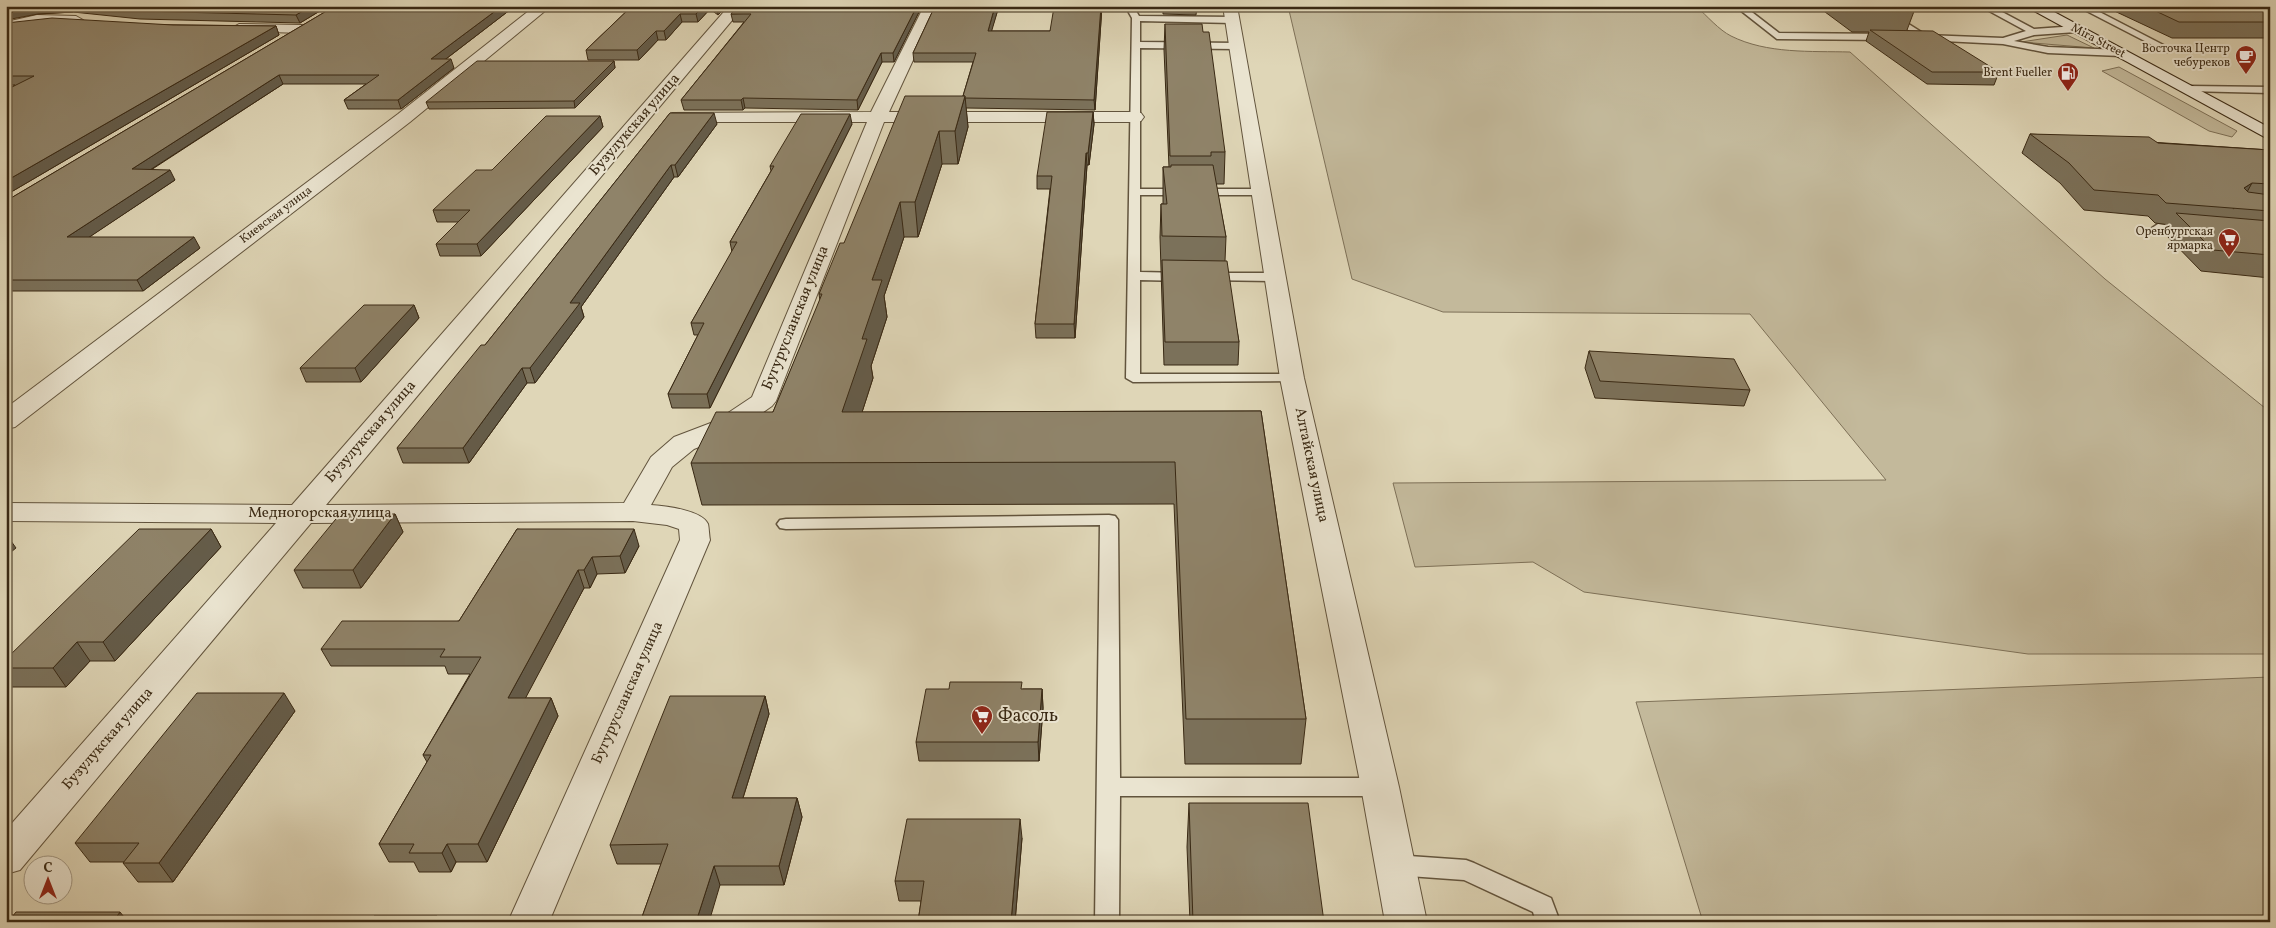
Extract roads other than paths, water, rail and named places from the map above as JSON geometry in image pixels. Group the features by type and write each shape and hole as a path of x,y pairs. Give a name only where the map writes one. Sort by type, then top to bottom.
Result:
{"street":[{"name":"Киевская улица","path":"6,421 404,118 544,6"},
{"name":"Бузулукская улица","path":"6,858 737,6"},
{"name":"Бугурусланская улица","path":"528,922 695,540 693,524 671,516 634,512 661,464 684,443 725,427 763,401 878,116 931,6"},
{"name":"Mira Street","path":"2032,6 2189,89 2270,135"},
{"name":"Алтайская улица","path":"1231,13 1277,277 1292,378 1380,787 1406,922"},
{"path":"6,26 37,19 86,21"},
{"path":"277,44 318,20"},
{"path":"226,28 302,29"},
{"path":"642,117 1135,117"},
{"name":"Медногорская улица","path":"6,512 301,514 634,512"}],"lane":[{"path":"1133,6 1132,11 1136,18 1133,378 1292,378"},
{"path":"1738,6 1777,36 1895,37"},
{"path":"1874,6 1924,37"},
{"path":"1984,6 2033,32"},
{"path":"2081,6 2169,50"},
{"path":"1136,18 1231,13"},
{"path":"2003,41 2033,32 2076,29"},
{"path":"1904,37 2003,41 2048,50 2121,53"},
{"path":"1135,45 1238,46"},
{"path":"2189,89 2270,90"},
{"path":"1134,192 1261,192"},
{"path":"2158,228 2205,232"},
{"path":"1134,276 1277,277"},
{"path":"786,524 1109,520 1107,922"},
{"path":"1109,787 1380,787"},
{"path":"1394,865 1466,870 1543,905 1548,922"}],"place":[{"name":"Восточка Центр чебуреков","path":"2246,75"},
{"name":"Brent Fueller","path":"2068,92"},
{"name":"Оренбургская ярмарка","path":"2229,258"},
{"name":"Фасоль","path":"982,735"}]}
